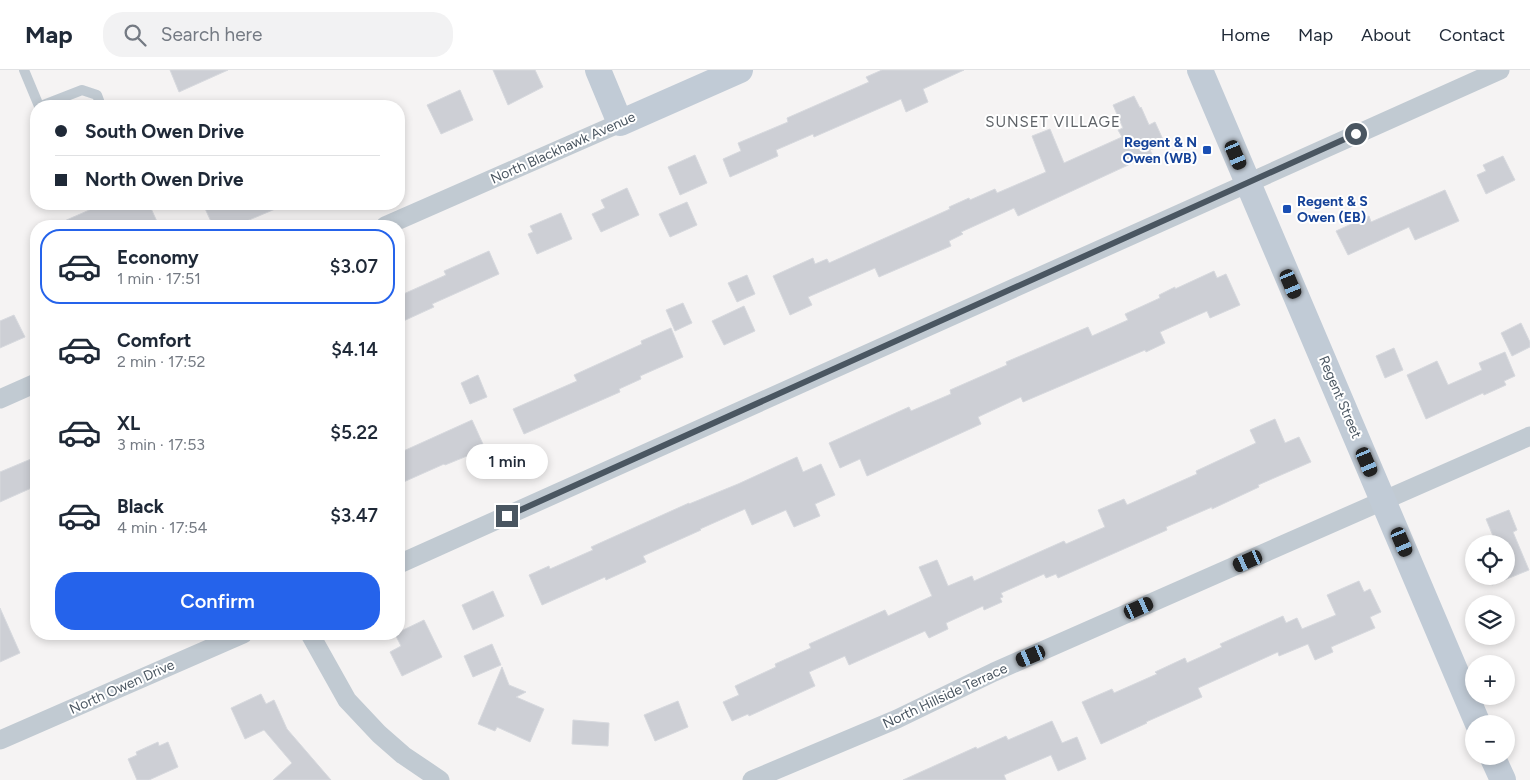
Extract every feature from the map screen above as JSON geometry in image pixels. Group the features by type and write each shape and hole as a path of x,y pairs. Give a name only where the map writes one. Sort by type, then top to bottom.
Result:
{"street":[{"path":"598,70 620,123"},
{"name":"North Blackhawk Avenue","path":"399,220 740,70"},
{"name":"Regent Street","path":"1200,70 1474,715"},
{"path":"405,561 1500,70"},
{"path":"0,398 30,386"},
{"name":"North Hillside Terrace","path":"752,780 897,719 994,672 1530,436"},
{"name":"North Owen Drive","path":"0,740 229,640"},
{"path":"313,640 347,700 379,734 403,755 440,780"},
{"path":"1496,765 1503,780"}],"lane":[{"path":"24,70 37,100"},
{"path":"56,100 82,90 96,94 99,100"}],"building":[{"path":"170,70 228,70 179,92"},
{"path":"493,70 535,70 543,87 508,105"},
{"path":"882,70 964,70 923,89 928,102 906,112 901,99 814,137 813,134 776,150 778,156 730,177 723,159 741,151 738,143 788,122 787,118 869,82 866,77"},
{"path":"460,90 473,120 441,134 427,105"},
{"path":"1134,96 1149,125 1155,122 1165,144 1150,150 1152,154 1018,216 1014,208 961,232 963,234 949,241 951,246 879,277 875,268 808,297 812,305 790,315 773,276 813,258 815,264 827,259 829,263 950,209 949,207 969,198 970,200 995,189 997,193 1046,172 1032,136 1050,129 1064,163 1122,137 1118,130 1123,128 1113,105"},
{"path":"695,155 707,183 680,195 668,167"},
{"path":"1503,156 1515,180 1486,194 1477,175 1486,171 1483,165"},
{"path":"627,188 639,215 601,232 592,214 605,208 601,200"},
{"path":"1445,190 1459,221 1415,240 1409,227 1348,255 1336,231 1369,216 1371,222"},
{"path":"687,202 697,225 670,237 659,214"},
{"path":"89,210 152,210 156,220 67,220"},
{"path":"206,210 273,210 249,220 210,220"},
{"path":"561,213 572,239 537,254 528,234 533,232 530,226"},
{"path":"489,251 499,274 432,304 434,307 405,320 405,293 446,275 444,271"},
{"path":"1214,271 1217,278 1226,274 1240,305 1210,318 1207,311 1160,332 1165,343 1023,402 1021,397 978,417 981,424 867,476 860,459 840,468 829,443 909,407 911,411 951,394 950,390 1007,365 1006,362 1088,327 1092,336 1128,320 1125,314 1160,298 1159,295 1175,287 1175,289"},
{"path":"747,275 755,294 737,302 728,283"},
{"path":"683,303 692,323 675,331 666,310"},
{"path":"744,306 755,331 724,345 712,321"},
{"path":"14,315 25,337 0,348 0,321"},
{"path":"1521,323 1530,342 1530,347 1512,356 1501,333"},
{"path":"671,328 683,357 640,376 641,379 619,389 620,392 524,434 513,409 577,381 574,375 642,344 641,341"},
{"path":"1394,348 1403,370 1385,378 1376,356"},
{"path":"1505,352 1515,376 1504,381 1506,385 1484,395 1483,393 1426,419 1407,375 1437,361 1448,385 1482,370 1479,363"},
{"path":"478,375 487,397 470,404 461,383"},
{"path":"1275,419 1285,443 1299,437 1311,462 1258,485 1259,487 1212,509 1212,507 1166,527 1167,530 1058,578 1056,574 1046,578 1044,574 1001,593 1003,597 1000,598 1002,602 984,610 983,606 946,623 948,629 929,638 925,631 849,665 845,656 809,672 815,686 749,716 748,714 732,721 723,702 739,695 735,686 776,667 775,664 811,648 809,644 885,610 888,616 932,596 919,567 937,560 948,586 972,576 974,581 1064,541 1066,544 1105,527 1098,510 1124,499 1127,505 1197,474 1196,471 1256,443 1250,430"},
{"path":"472,420 487,453 469,461 467,456 405,481 405,450"},
{"path":"797,457 803,472 821,464 835,495 815,504 820,516 794,527 786,510 752,525 745,509 643,556 646,562 606,580 605,577 542,605 529,575 549,566 550,569 593,550 591,547"},
{"path":"30,459 30,489 0,502 0,472"},
{"path":"1509,510 1517,530 1513,532 1514,535 1493,535 1486,519"},
{"path":"1515,537 1529,570 1515,576"},
{"path":"1359,581 1364,592 1370,589 1381,612 1370,617 1375,628 1331,647 1333,652 1315,660 1308,644 1279,656 1278,652 1198,688 1202,697 1101,744 1082,702 1112,689 1114,693 1157,674 1155,672 1185,658 1187,663 1222,647 1220,644 1283,616 1286,623 1297,618 1302,629 1336,615 1327,595"},
{"path":"493,591 504,616 473,630 462,605"},
{"path":"0,608 20,653 0,662"},
{"path":"424,620 442,657 402,676 390,652 401,646 398,640 405,640 405,629"},
{"path":"492,644 501,665 473,677 464,656"},
{"path":"502,667 509,685 526,692 516,697 544,709 530,742 497,727 495,731 478,724"},
{"path":"261,694 266,704 274,700 287,729 331,780 273,780 292,763 264,730 245,739 231,708"},
{"path":"678,701 688,727 655,741 644,715"},
{"path":"573,720 609,723 608,746 572,744"},
{"path":"1052,721 1062,743 1077,737 1086,759 1058,771 1051,755 1004,775 1006,780 903,780 976,747 977,749 1006,736 1008,740"},
{"path":"158,742 159,746 168,742 178,767 149,780 137,780 128,759 137,755 136,752"}],"place":[{"name":"Regent & N Owen (WB)","path":"1207,150"},
{"name":"Regent & S Owen (EB)","path":"1287,209"}],"district":[{"name":"SUNSET VILLAGE","path":"1053,122"}],"route":[{"path":"507,516 1356,134"}]}
